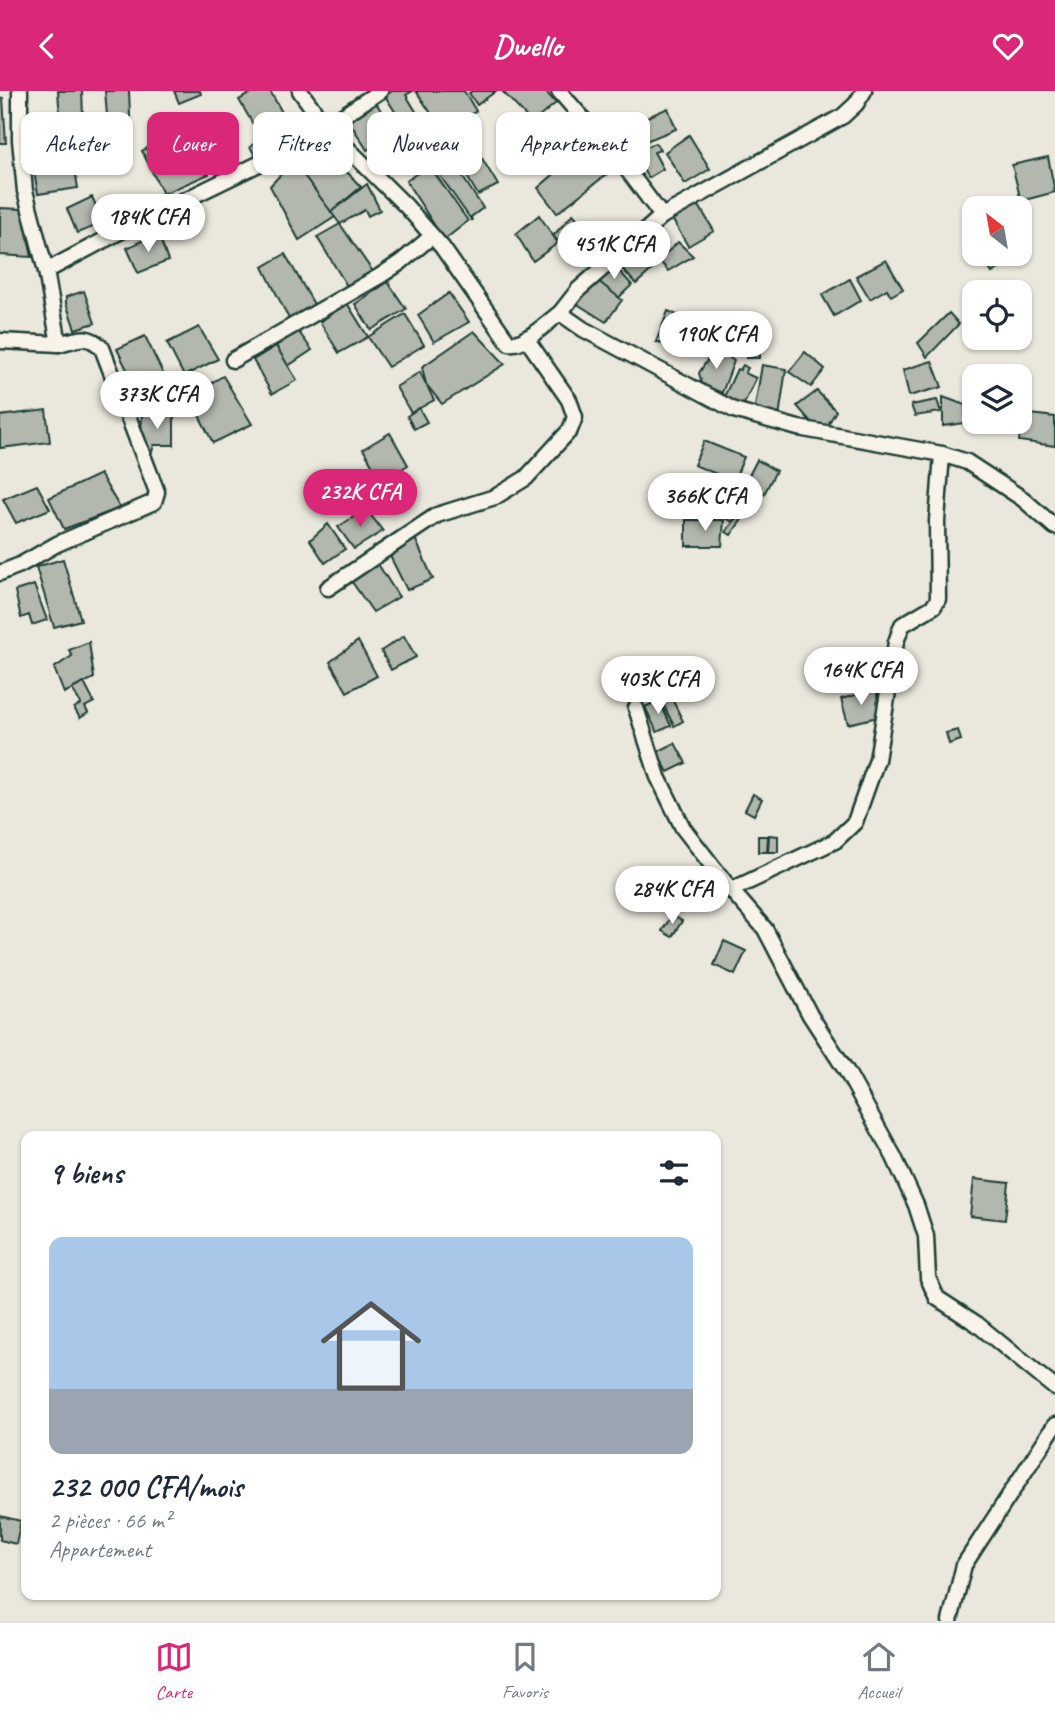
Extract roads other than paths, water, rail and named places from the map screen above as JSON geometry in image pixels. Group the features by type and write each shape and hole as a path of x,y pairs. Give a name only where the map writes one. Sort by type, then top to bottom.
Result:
{"street":[{"path":"20,91 20,140 25,191 46,271 59,344"},
{"path":"300,91 315,112"},
{"path":"348,112 380,91"},
{"path":"559,91 629,172 662,216"},
{"path":"353,154 406,206 442,247 509,343 515,344 561,313 579,290 662,216 843,116 856,104 864,91"},
{"path":"46,271 190,196 253,167"},
{"path":"233,360 380,276 432,236"},
{"path":"561,313 583,328 734,410 798,428 967,461 1024,499 1055,527"},
{"path":"0,341 59,344 84,338 94,340 102,348 157,492 154,502 57,544 0,573"},
{"path":"328,588 437,515 495,496 526,478 570,430 575,417 569,400 526,338"},
{"path":"731,890 835,841 855,822 877,760 902,625 934,607 938,599 937,521 942,454"},
{"path":"636,708 658,777 683,828 765,929 810,1015 848,1072 894,1157 916,1205 926,1236 928,1278 937,1298 977,1324 1055,1388"},
{"path":"950,1621 964,1565 1055,1425"}]}
